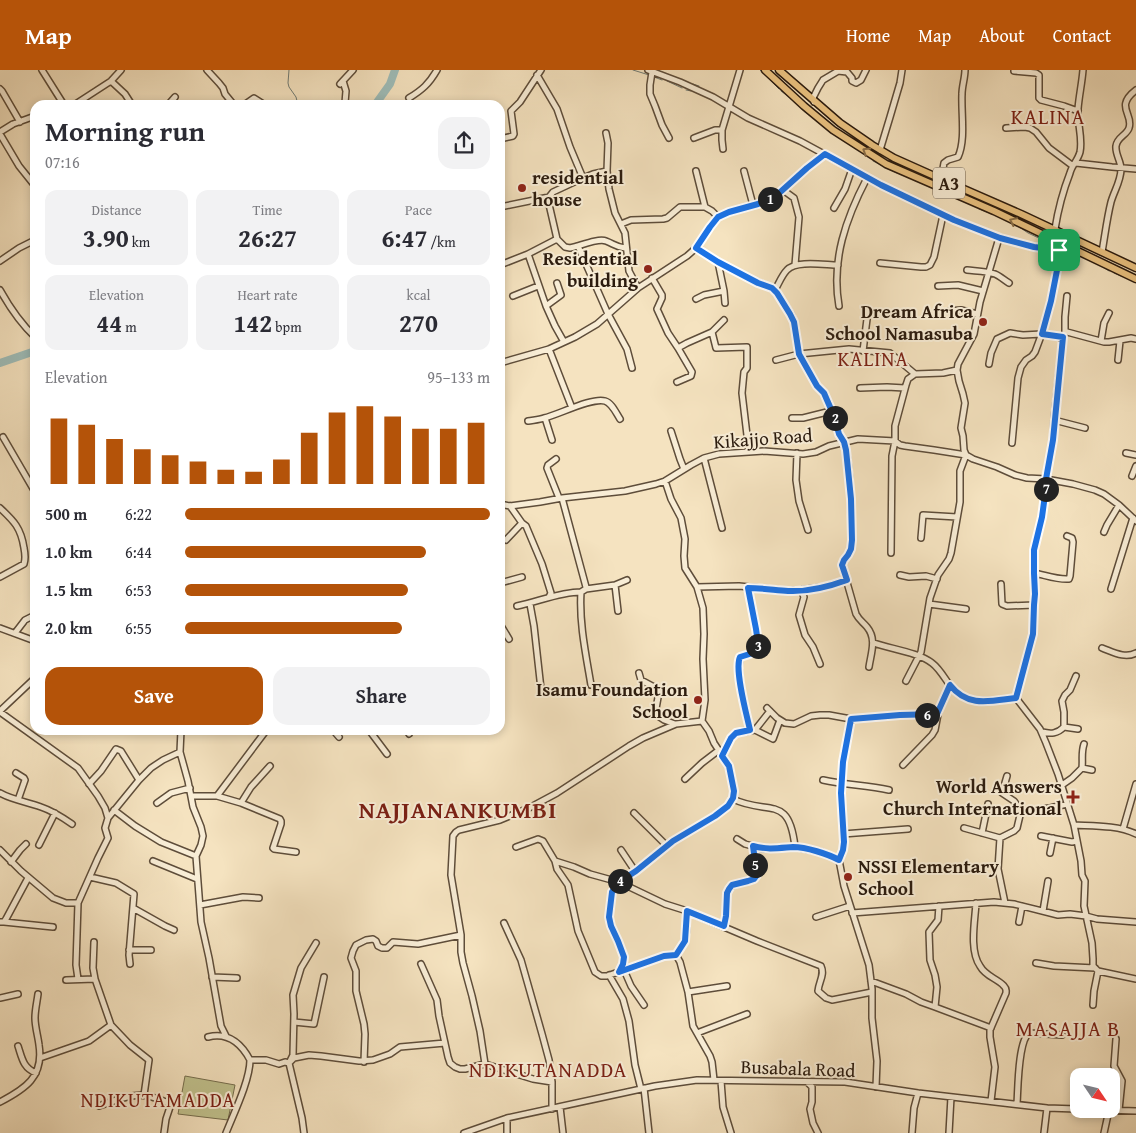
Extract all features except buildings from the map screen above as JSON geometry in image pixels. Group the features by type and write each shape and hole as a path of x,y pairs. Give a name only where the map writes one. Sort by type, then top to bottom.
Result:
{"main road":[{"name":"A3","path":"765,70 833,130 883,162 994,212 1061,248 1136,279"},
{"name":"A3","path":"779,70 840,123 880,150 1136,268"}],"street":[{"path":"42,70 61,100"},
{"path":"207,70 223,88 230,100"},
{"path":"345,100 346,91 342,82 353,70"},
{"path":"409,98 423,90 437,70"},
{"path":"505,138 514,134 511,111 520,102 541,70"},
{"path":"723,149 722,130 740,70"},
{"path":"814,102 813,98 821,83 834,73 838,71 847,72 852,81 856,83 861,80 866,70"},
{"path":"880,150 900,83 902,70"},
{"path":"941,179 944,163 958,157 960,151 965,70"},
{"path":"1055,230 1061,201 1074,164 1080,153 1081,140 1078,111 1083,70"},
{"path":"82,100 111,81 119,71"},
{"path":"669,138 650,94 650,71 705,93 748,118 800,141 867,178 943,215 1000,238 1034,247 1061,248"},
{"path":"1014,71 1036,73 1039,75 1039,98 1041,100 1078,111"},
{"path":"537,76 557,110 583,178"},
{"path":"111,81 129,100"},
{"path":"0,89 20,122"},
{"path":"1102,252 1108,215 1121,168 1116,152 1117,142 1130,126 1125,105 1131,93 1136,90"},
{"path":"30,118 13,124 0,133 19,166 30,180"},
{"path":"1006,128 1025,126 1030,128 1036,132 1049,148 1074,164 1136,168"},
{"path":"694,138 715,130 722,130"},
{"path":"606,133 608,143 607,171 612,202 624,233 629,271 638,288"},
{"path":"505,362 549,349 597,324 638,288 688,256 718,217 753,206 777,195 825,154"},
{"path":"834,208 845,189 852,169"},
{"path":"607,171 583,178 550,194 548,200 557,239 565,247 570,248 601,240 626,248"},
{"path":"696,171 705,207"},
{"path":"744,171 753,206"},
{"path":"839,306 836,286 842,237 845,226 867,178"},
{"path":"783,190 794,198 799,217 795,265"},
{"path":"505,206 549,197"},
{"path":"621,224 631,220 667,218 680,208 705,207 718,217"},
{"path":"880,263 921,267 930,265 934,257 943,215"},
{"path":"1012,443 1018,378 1021,367 1035,352 1042,334 1051,301 1061,248 1069,236"},
{"path":"906,681 922,647 929,604 937,579 951,553 960,502 960,471 966,455 961,428 965,403 957,370 958,364 974,334 983,291 1000,238"},
{"path":"505,263 557,239"},
{"path":"0,261 30,242"},
{"path":"578,246 608,314 627,349 632,368"},
{"path":"696,248 718,262 775,290 794,322 799,354 817,386 824,393 837,424 839,434 844,442 851,499 851,549 842,565 856,614 860,622 866,626 871,634 874,643 869,667"},
{"path":"528,254 546,306 564,342"},
{"path":"1128,264 1136,261"},
{"path":"718,262 725,303"},
{"path":"775,290 788,268 795,265 838,265"},
{"path":"967,270 989,272 1009,283"},
{"path":"652,278 662,295 657,309 668,333 692,374 677,382"},
{"path":"546,306 561,295 557,283"},
{"path":"938,286 958,285 983,291"},
{"path":"513,296 538,286"},
{"path":"0,290 16,317 30,331"},
{"path":"696,299 704,295 724,291"},
{"path":"1016,698 1033,634 1035,594 1034,550 1053,440 1067,296"},
{"path":"949,311 961,310 977,314"},
{"path":"863,351 868,311"},
{"path":"1101,341 1104,323 1109,313"},
{"path":"678,348 712,332 724,320"},
{"path":"712,332 716,348 747,347 742,393 749,452"},
{"path":"989,364 997,339 1010,333 1023,335 1073,333 1109,342 1131,338 1136,339"},
{"path":"1118,360 1120,341"},
{"path":"549,349 572,408"},
{"path":"776,360 799,354 849,349 890,353 916,374"},
{"path":"892,553 892,456 895,426 908,379 916,374 943,373 957,370"},
{"path":"860,388 905,388"},
{"path":"528,421 545,418 590,403 605,401 612,406 620,419"},
{"path":"792,418 803,418 831,411"},
{"path":"545,418 552,440"},
{"path":"1054,420 1085,428"},
{"path":"671,431 684,469"},
{"path":"3,437 30,483"},
{"name":"Kikajjo Road","path":"505,505 510,506 560,498 626,491 656,484 665,481 704,458 719,454 764,451 803,454 816,452 844,442 867,438 895,441 900,445 966,455 1015,475 1073,484 1095,490 1119,505 1135,520"},
{"path":"797,453 796,480 799,501 808,530"},
{"path":"1126,453 1136,455"},
{"path":"704,458 722,528"},
{"path":"556,459 547,468 560,498 584,591 580,603 590,685"},
{"path":"1132,476 1136,466"},
{"path":"644,1005 621,971 624,957 609,917 612,892 619,882 667,846 728,806 733,798 734,791 729,766 702,721 705,700 702,659 704,622 702,608 697,587 685,568 685,539 681,518 671,499 665,481"},
{"path":"1104,532 1119,505"},
{"path":"510,506 526,526 542,564 550,593 549,597"},
{"path":"0,508 9,515 21,533 26,559 24,564 0,577"},
{"path":"921,538 923,515 957,517"},
{"path":"1110,589 1135,520"},
{"path":"506,540 522,523"},
{"path":"1034,573 1069,579 1073,542 1072,538 1067,536"},
{"path":"900,575 909,577 926,576 937,579"},
{"path":"505,582 522,577"},
{"path":"516,606 530,604 549,597 615,585 627,580"},
{"path":"697,587 739,586 789,591 829,586 847,580"},
{"path":"1001,584 1003,605 1034,605"},
{"path":"615,585 618,611"},
{"path":"748,588 759,650 740,657 738,662 753,730"},
{"path":"801,590 804,597 798,615 805,635 813,647 820,664"},
{"path":"530,604 541,689"},
{"path":"929,604 966,609"},
{"path":"15,633 25,620 30,618"},
{"path":"0,628 30,639"},
{"path":"505,632 509,639"},
{"path":"874,643 919,656 931,662 960,695 974,701 1016,698"},
{"path":"1102,648 1125,656 1130,656 1136,652"},
{"path":"639,673 640,680 654,687 659,692 655,714 664,720 676,724"},
{"path":"1064,727 1062,701 1070,690 1076,676"},
{"path":"30,683 0,711 30,733"},
{"path":"903,765 932,735 936,726 937,714 950,685"},
{"path":"1016,698 1042,732 1074,825 1082,875 1085,881 1084,906 1092,943 1092,966 1097,970"},
{"path":"753,730 768,710 785,723 794,724 811,716 820,715 851,719 937,714"},
{"path":"851,719 845,748 841,793 843,850 839,860 844,886 869,965 876,1087"},
{"path":"722,756 731,738 736,733 753,730 773,739 780,720"},
{"path":"485,1064 480,1031 461,952 461,935 451,875 453,836 456,832 500,820 529,808 581,778 628,746 676,724 702,721"},
{"path":"1042,732 1052,734 1064,727 1078,729"},
{"path":"33,735 78,768 98,796 108,818"},
{"path":"181,735 180,752 193,807 202,826 201,845 196,856 201,922 221,1026 226,1036"},
{"path":"217,796 263,735"},
{"path":"373,735 387,754"},
{"path":"1062,786 1082,768 1081,750 1084,744"},
{"path":"89,784 101,771 116,749 121,751 139,780"},
{"path":"685,779 719,750"},
{"path":"78,979 76,965 78,903 108,838 105,828 108,818 139,780 152,768 180,752"},
{"path":"241,803 270,766"},
{"path":"1082,768 1092,770"},
{"path":"16,773 25,780 18,800"},
{"path":"964,828 1000,838 1017,828 1021,811 1014,801 1002,793 1007,776"},
{"path":"823,780 889,790"},
{"path":"1123,829 1136,784"},
{"path":"157,803 172,793 190,788"},
{"path":"0,793 8,798 55,813 72,824"},
{"path":"191,796 217,796 241,803 280,819 281,824 273,848 296,852"},
{"path":"733,798 747,804 777,809 784,813 792,827 795,847"},
{"path":"982,833 988,804"},
{"path":"1021,811 1067,804"},
{"path":"114,810 161,842 196,856"},
{"path":"39,845 55,813"},
{"path":"634,813 667,846"},
{"path":"1074,825 1103,826 1123,829 1136,834"},
{"path":"843,834 908,829"},
{"path":"1041,836 1072,842 1077,840"},
{"path":"516,847 539,838 543,841 557,869 568,885 578,931 595,972 600,976 609,975 664,956 676,955"},
{"path":"1000,838 998,869 1006,903"},
{"path":"1050,853 1053,838"},
{"path":"737,839 745,844 763,849 795,847 821,852 839,860"},
{"path":"11,862 26,844"},
{"path":"724,926 729,889 732,885 754,879 757,875 753,846"},
{"path":"0,850 28,878 48,894 61,902 78,903"},
{"path":"621,850 636,871"},
{"path":"154,860 197,879"},
{"path":"554,861 619,882 665,904 687,911 821,966 822,978 819,982 818,991 826,998 832,1000 872,992"},
{"path":"90,877 116,883 134,894 129,950 130,964"},
{"path":"2,922 6,919 28,878"},
{"path":"1043,911 1048,882"},
{"path":"200,905 243,897 259,898"},
{"path":"852,913 994,902 1022,906 1058,915 1070,914 1096,919 1136,922"},
{"path":"976,903 975,956 984,972 1004,985 1006,989 1006,993 990,1028 995,1067 991,1101"},
{"path":"816,917 850,906"},
{"path":"935,1007 937,987 930,960 929,932 938,920 939,906"},
{"path":"1019,922 1022,906"},
{"path":"133,908 174,930"},
{"path":"676,955 685,941 687,911"},
{"path":"2,922 53,927"},
{"path":"504,922 520,960 549,1060 552,1082 552,1108"},
{"path":"364,1062 364,1024 356,991 356,972 351,958 356,945 373,939 378,946 386,948 393,942 418,944 461,935"},
{"path":"94,942 93,968 95,979 111,1025 130,1045 149,1060 144,1095"},
{"path":"304,1133 289,1063 293,1055 293,994 301,968 316,944"},
{"path":"129,950 151,950"},
{"path":"676,955 680,962 688,992 693,1026 711,1059 714,1080"},
{"path":"1036,963 1097,970 1136,979"},
{"path":"421,964 437,1000 448,1057 454,1067 464,1069 485,1064 533,1079 552,1082"},
{"path":"1093,1005 1097,970"},
{"path":"609,975 623,999 629,1021 635,1065 642,1089 649,1133"},
{"path":"212,977 237,978"},
{"path":"294,1022 314,1024 324,977"},
{"path":"66,980 95,979"},
{"path":"871,981 990,1028"},
{"path":"688,992 727,986"},
{"path":"0,998 18,994"},
{"path":"0,1102 24,1088 31,1082 36,1073 40,1058 35,1019 38,994"},
{"path":"697,1034 747,1014"},
{"path":"40,1058 90,1041 111,1025"},
{"path":"1017,1104 1021,1056 1026,1035 1029,1033 1062,1036"},
{"path":"208,1037 226,1036 243,1048 250,1060 239,1102 226,1133"},
{"path":"1115,1068 1116,1039"},
{"path":"250,1060 266,1060 279,1064 289,1063 294,1058 309,1055 364,1062 386,1056 400,1047 445,1043"},
{"path":"18,1046 25,1067 36,1073"},
{"path":"1120,1077 1122,1081 1120,1100"},
{"name":"Busabala Road","path":"464,1133 507,1118 552,1108 678,1082 714,1080 845,1082 951,1097 1047,1108 1070,1109"},
{"path":"721,1081 724,1106 731,1133"},
{"path":"807,1082 812,1086 810,1109 813,1123 818,1133"},
{"path":"912,1133 914,1108 918,1093"},
{"path":"99,1106 136,1096 144,1095 158,1098 170,1104 164,1133"},
{"path":"949,1133 951,1097"},
{"path":"560,1107 563,1133"},
{"path":"1044,1133 1047,1108"},
{"name":"Busabala Road","path":"1120,1110 1136,1111"},
{"path":"507,1118 507,1133"},
{"path":"1104,1133 1107,1118"}],"green space":[{"path":"185,1076 235,1085 228,1120 178,1114"}],"waterway":[{"path":"289,70 289,87 297,100"},
{"path":"379,100 390,84 395,70"},
{"path":"633,70 649,75"},
{"path":"760,70 765,75"},
{"path":"659,71 665,73"},
{"path":"654,77 662,80"},
{"path":"768,78 779,89"},
{"path":"667,81 682,88"},
{"path":"693,84 699,86"},
{"path":"686,90 691,91"},
{"path":"781,91 793,100"},
{"path":"805,112 810,115"},
{"path":"873,161 897,173"},
{"path":"900,174 947,194"},
{"path":"950,196 954,197"},
{"path":"979,209 998,216"},
{"path":"1015,224 1028,233 1056,246"},
{"path":"1063,250 1072,253"},
{"path":"1100,265 1109,271"},
{"path":"1114,273 1121,276"},
{"path":"0,363 30,353"}],"place":[{"name":"residential house","path":"522,188"},
{"name":"Residential building","path":"648,269"},
{"name":"Dream Africa School Namasuba","path":"983,322"},
{"name":"Isamu Foundation School","path":"698,700"},
{"name":"World Answers Church International","path":"1073,797"},
{"name":"NSSI Elementary School","path":"848,877"}],"district":[{"name":"KALINA","path":"1048,116"},
{"name":"KALINA","path":"873,358"},
{"name":"NAJJANANKUMBI","path":"458,809"},
{"name":"MASAJJA B","path":"1068,1028"},
{"name":"NDIKUTANADDA","path":"548,1069"},
{"name":"NDIKUTAMADDA","path":"158,1099"}],"route":[{"path":"825,154 867,178 954,220 1000,238 1034,247 1059,250 1059,260 1051,301 1042,334 1063,337 1053,440 1042,517 1034,550 1035,594 1033,634 1016,698 974,701 954,691 950,685 937,714 851,719 843,762 841,793 844,842 839,860 821,852 795,847 763,849 753,846 757,875 754,879 732,885 729,889 724,926 687,911 685,941 676,955 664,956 619,972 624,957 609,917 612,892 619,882 636,871 673,841 715,816 728,806 733,798 734,791 729,766 722,756 731,738 736,733 750,730 738,662 740,657 759,650 748,588 789,591 814,589 847,580 842,565 851,549 852,540 851,499 844,442 839,434 837,424 824,393 817,386 799,354 794,322 790,314 775,290 727,268 696,248 718,217 758,204 777,195 825,154"}]}
